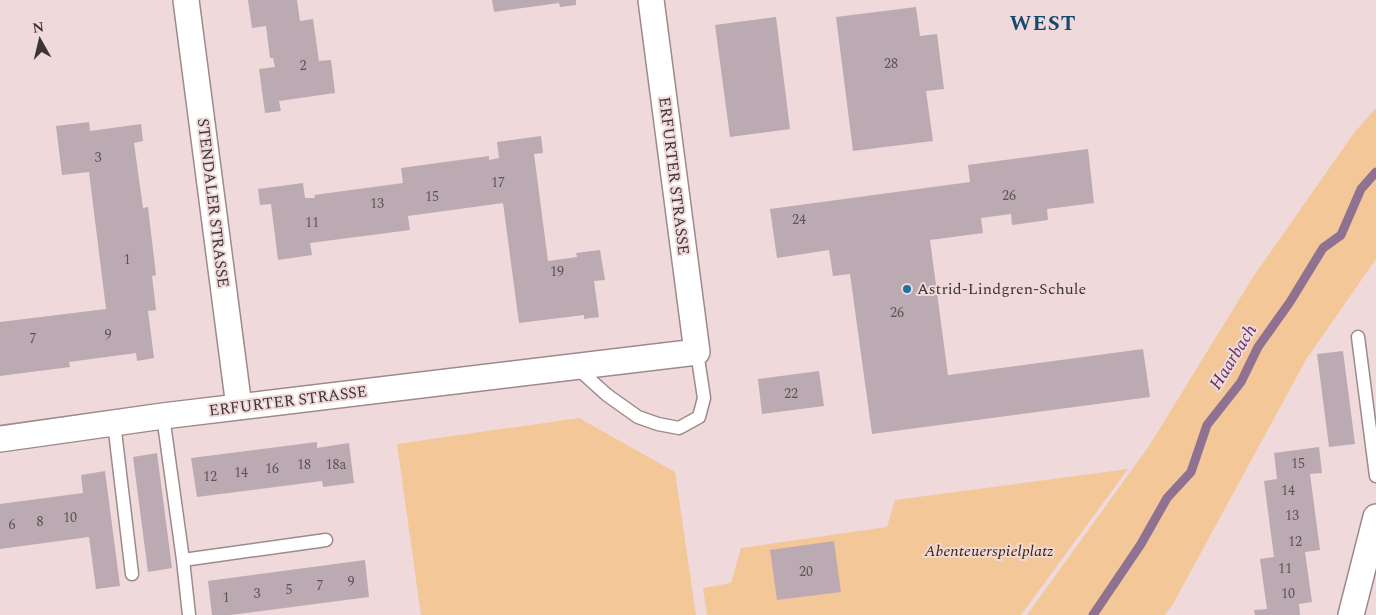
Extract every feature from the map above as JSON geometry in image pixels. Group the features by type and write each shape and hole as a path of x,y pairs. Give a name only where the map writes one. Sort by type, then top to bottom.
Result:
{"street":[{"name":"STENDALER STRASSE","path":"186,0 239,407"},
{"name":"ERFURTER STRASSE","path":"0,438 114,422 697,352 651,0"},
{"path":"1351,615 1376,517"}],"lane":[{"path":"1358,337 1376,476"},
{"name":"ERFURTER STRASSE","path":"576,367 607,395 638,417 658,424 679,428 699,417 704,398 697,352"},
{"path":"163,416 189,615"},
{"path":"114,422 132,574"},
{"path":"183,560 326,540"}],"green space":[{"path":"1376,108 1376,259 1307,358 1173,604 1165,615 1027,615 1149,446 1253,277 1354,133"},
{"path":"579,418 675,472 696,615 421,615 397,444"},
{"name":"Abenteuerspielplatz","path":"1128,469 1021,615 707,615 703,588 731,583 741,548 887,527 895,500"}],"building":[{"path":"248,0 297,0 300,21 313,19 319,61 331,60 335,93 279,101 281,111 265,113 259,69 275,67 273,58 270,58 266,26 252,28"},
{"path":"492,0 576,0 576,5 560,7 559,3 494,12"},
{"path":"916,7 920,36 937,34 944,89 926,91 933,141 853,151 836,17"},
{"path":"776,17 790,129 730,137 715,25"},
{"path":"89,122 90,131 141,124 143,141 134,143 143,208 148,207 156,275 152,276 156,310 148,311 154,358 137,361 136,353 69,362 70,367 0,376 0,322 106,309 89,172 62,175 56,126"},
{"path":"541,136 543,153 534,154 548,261 577,257 576,253 600,250 605,280 594,281 599,317 584,319 584,315 519,323 503,203 408,216 410,230 310,243 312,255 278,260 271,204 260,205 258,189 303,183 305,198 315,198 314,195 403,183 401,168 489,156 489,160 499,158 497,142"},
{"path":"1088,149 1094,203 1047,209 1048,220 1012,225 1011,214 981,218 983,233 930,240 948,375 1143,349 1150,397 872,434 850,274 833,276 829,250 777,258 770,209 970,182 968,165"},
{"path":"1343,351 1355,444 1329,447 1317,354"},
{"path":"819,371 824,406 762,414 758,379"},
{"path":"317,442 317,448 349,443 354,483 323,487 322,481 197,497 191,458"},
{"path":"1319,447 1322,473 1310,474 1320,550 1305,552 1312,602 1299,604 1300,615 1255,615 1254,610 1267,609 1260,559 1274,557 1264,481 1277,479 1274,453"},
{"path":"157,453 172,568 148,572 133,457"},
{"path":"105,471 120,586 96,589 89,537 0,549 0,504 83,493 81,475"},
{"path":"834,541 841,592 777,600 770,550"},
{"path":"365,560 369,597 230,615 212,615 208,581"}],"waterway":[{"name":"Haarbach","path":"1093,615 1141,544 1167,498 1191,472 1207,425 1241,382 1258,347 1290,302 1323,248 1341,235 1361,189 1376,172"}],"place":[{"name":"Astrid-Lindgren-Schule","path":"907,289"}],"district":[{"name":"WEST","path":"1043,24"}]}
